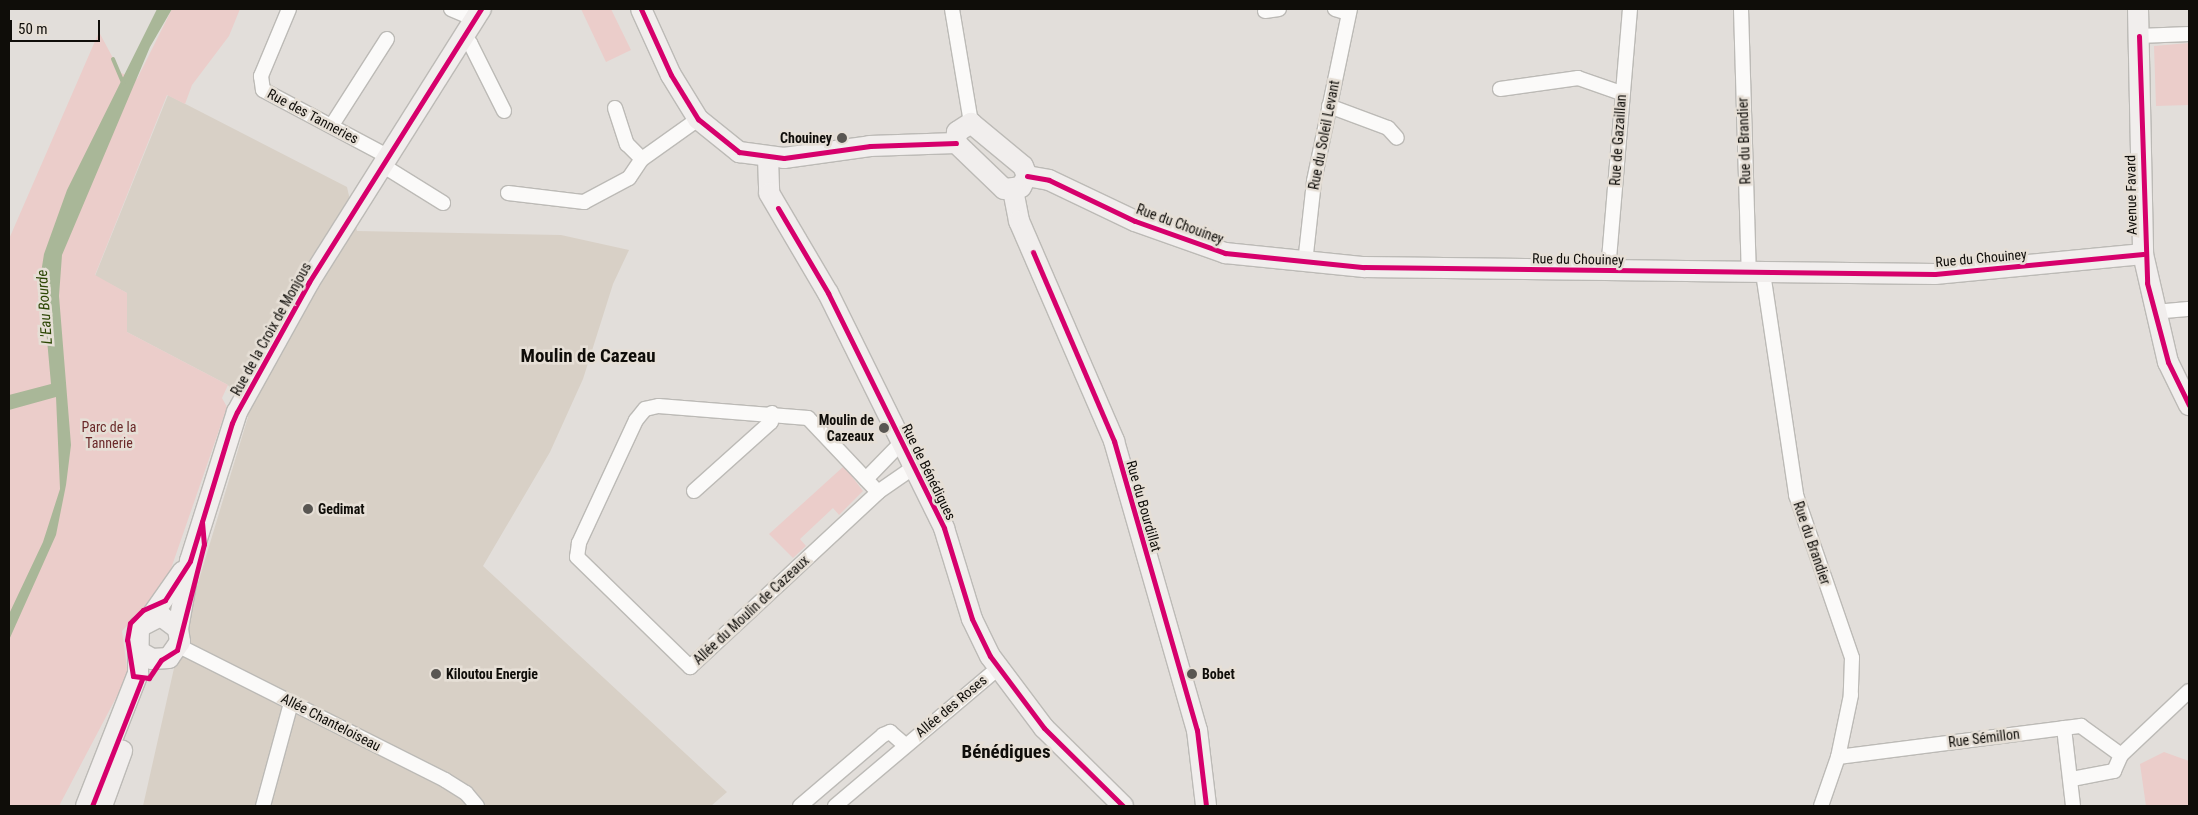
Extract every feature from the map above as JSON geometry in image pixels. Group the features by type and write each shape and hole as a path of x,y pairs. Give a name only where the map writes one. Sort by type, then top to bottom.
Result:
{"street":[{"name":"Rue des Tanneries","path":"289,9 261,86 332,125 443,203"},
{"path":"451,9 478,14"},
{"path":"641,9 671,75 698,119 730,147 768,158 870,146 956,143 957,132 972,123"},
{"path":"952,9 972,123 1023,166 1020,183"},
{"name":"Rue de Gazaillan","path":"1608,271 1621,93 1630,9"},
{"name":"Rue du Brandier","path":"1741,9 1756,273 1796,495 1852,658 1851,694 1838,757 1821,806"},
{"name":"Avenue Favard","path":"2138,9 2143,254 2154,312 2168,362 2189,405"},
{"name":"Rue du Soleil Levant","path":"1305,263 1314,181 1329,106 1344,10"},
{"name":"Rue de la Croix de Monjous","path":"179,637 190,560 237,412 309,282 384,160 478,14"},
{"path":"2139,36 2189,34"},
{"path":"463,38 470,43 504,111"},
{"path":"332,125 387,39"},
{"path":"1500,88 1578,78 1621,93"},
{"path":"1329,106 1388,128 1397,138"},
{"path":"615,108 628,144 642,159"},
{"path":"508,193 584,202 629,178 642,159 698,119"},
{"name":"Rue du Chouiney","path":"956,143 1004,189 1020,183 1049,180 1186,242 1254,258 1305,263 1608,271 1934,274 2143,254"},
{"name":"Rue de Bénédigues","path":"768,158 770,193 828,293 914,467 950,543 972,619 997,669 1044,728 1123,806"},
{"name":"Rue du Bourdillat","path":"1020,183 1019,221 1114,441 1198,730 1206,806"},
{"path":"2154,312 2189,309"},
{"name":"Allée du Moulin de Cazeaux","path":"878,492 815,422 800,415 658,406 645,409 579,543 577,557 584,568 690,667 878,492 914,467"},
{"path":"694,491 770,422 772,413"},
{"path":"866,479 902,443"},
{"name":"Rue de la Croix de Monjous","path":"150,618 190,560"},
{"path":"86,806 138,674 140,652 137,634 150,618 165,616 179,637 149,678 102,806"},
{"name":"Allée Chanteloiseau","path":"179,637 291,703 445,780 466,793 477,806"},
{"path":"140,652 161,660"},
{"name":"Allée des Roses","path":"835,806 997,669"},
{"path":"2072,779 2107,775 2121,755 2189,691"},
{"path":"263,806 291,703"},
{"name":"Rue Sémillon","path":"1838,757 2064,728 2088,727 2121,755"},
{"path":"2064,728 2074,806"},
{"name":"Allée des Roses","path":"800,806 883,735 890,732 905,745"}],"shaded area":[{"path":"168,95 347,187 357,231 561,235 629,250 613,284 583,379 550,452 483,566 727,792 711,806 143,806 179,646 248,417 228,385 127,332 127,293 95,276"}],"green space":[{"name":"Parc de la Tannerie","path":"172,9 240,9 229,36 192,85 185,104 167,95 95,275 127,293 127,332 228,385 222,398 227,407 165,586 122,631 128,675 59,806 9,806 9,239 99,32 121,73 137,79"},
{"path":"581,9 611,9 631,50 606,62"},
{"path":"2189,43 2189,105 2156,106 2154,46"},
{"path":"844,466 863,491 839,515 833,508 800,539 806,546 793,558 769,534"},
{"path":"2164,752 2189,761 2189,806 2146,806 2140,764"}],"water":[{"name":"L'Eau Bourde","path":"157,9 172,9 150,47 62,255 59,296 71,445 66,485 56,535 9,640 9,614 43,542 60,489 56,397 9,410 9,395 51,384 41,273 44,254 67,190"}],"waterway":[{"path":"113,59 123,83"}],"cycle path":[{"path":"202,522 204,544 177,650 161,660 149,678 133,676 127,640 130,623 143,610 165,600 190,561 232,423 237,412 309,282 481,9"},
{"path":"641,9 671,75 698,119 739,152 784,158 870,146 956,143"},
{"path":"2139,36 2147,283 2168,362 2189,405"},
{"path":"1027,176 1049,180 1135,221 1225,253 1364,267 1935,274 2143,254"},
{"path":"778,208 828,293 944,528 972,619 990,656 1044,728 1123,806"},
{"path":"1033,252 1114,441 1197,730 1206,806"},
{"path":"92,806 142,679"}],"place":[{"name":"Chouiney","path":"842,138"},
{"name":"Moulin de Cazeaux","path":"884,428"},
{"name":"Gedimat","path":"308,509"},
{"name":"Kiloutou Energie","path":"436,674"},
{"name":"Bobet","path":"1192,674"}],"district":[{"name":"Moulin de Cazeau","path":"588,356"},
{"name":"Bénédigues","path":"1006,752"}]}
